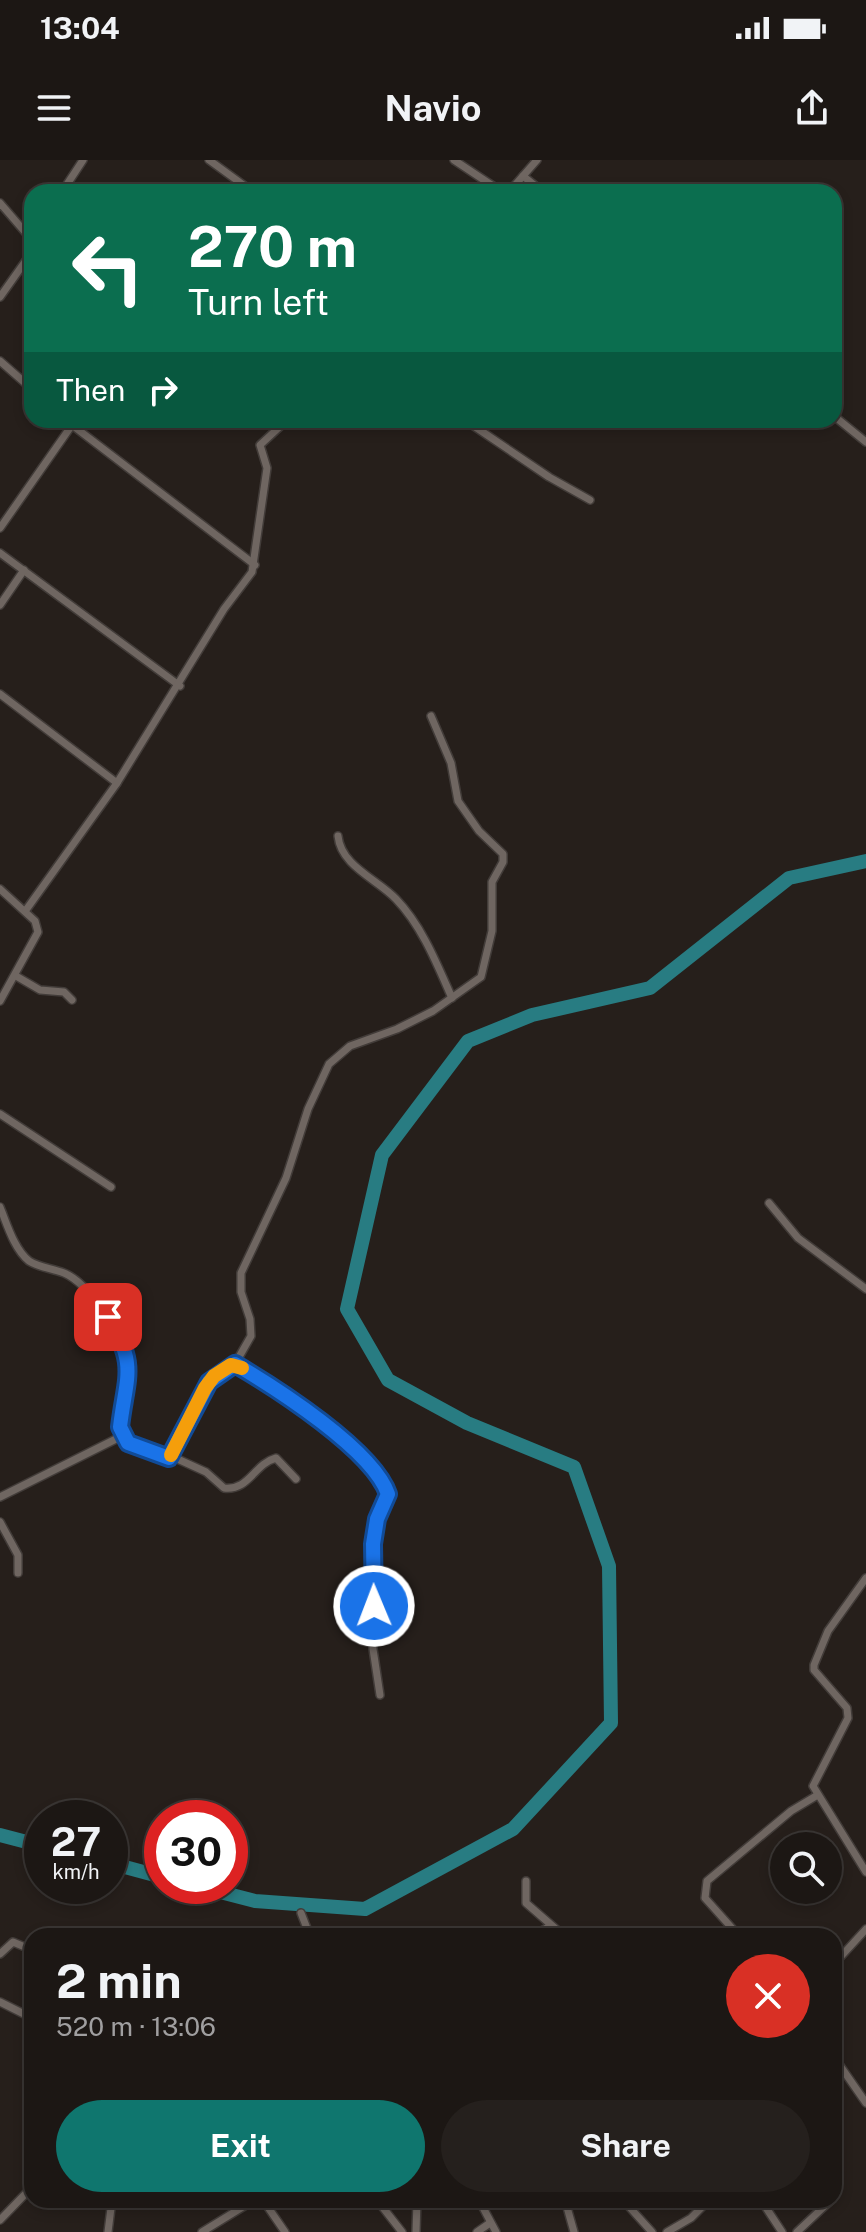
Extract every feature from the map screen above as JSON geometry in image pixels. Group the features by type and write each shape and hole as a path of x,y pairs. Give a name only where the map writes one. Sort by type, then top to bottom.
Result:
{"street":[{"path":"67,184 83,160"},
{"path":"454,160 490,184"},
{"path":"516,184 537,160"},
{"path":"214,161 243,184"},
{"path":"523,176 533,184"},
{"path":"0,203 24,231"},
{"path":"0,297 24,263"},
{"path":"0,361 24,382"},
{"path":"842,422 866,442"},
{"path":"0,528 67,428"},
{"path":"77,428 255,565"},
{"path":"26,910 117,783 180,686 224,609 247,582 255,565 267,468 260,445 278,428"},
{"path":"477,428 549,477 590,500"},
{"path":"0,553 180,686"},
{"path":"0,605 24,570"},
{"path":"0,694 117,783"},
{"path":"171,1456 209,1382 235,1364 251,1336 250,1319 241,1292 241,1273 286,1178 308,1109 329,1064 342,1050 414,1022 481,977 492,931 492,882 504,858 501,849 479,831 458,801 448,755 431,716"},
{"path":"338,836 345,858 399,902 437,961 452,998"},
{"path":"0,889 26,910 35,921 38,932 0,1001"},
{"path":"16,976 40,990 64,992 72,1000"},
{"path":"0,1114 111,1187"},
{"path":"769,1203 798,1238 866,1289"},
{"path":"0,1207 19,1250 28,1260 66,1274 79,1284 108,1317 122,1341 128,1357 129,1385 121,1417 122,1436"},
{"path":"235,1364 328,1428 363,1458 387,1490 372,1551 373,1649 380,1695"},
{"path":"122,1436 136,1446 165,1458 171,1456 206,1472 224,1488 245,1484 264,1462 276,1458 296,1479"},
{"path":"0,1497 122,1436"},
{"path":"0,1522 18,1555 18,1573"},
{"path":"866,1578 828,1631 814,1665 814,1670 847,1708 848,1718 828,1762 815,1778 816,1796 866,1872"},
{"path":"732,1928 705,1898 707,1881 791,1811 816,1796"},
{"path":"526,1881 526,1903 553,1928"},
{"path":"301,1913 307,1928"},
{"path":"842,1955 866,1929"},
{"path":"0,1954 13,1942 24,1947"},
{"path":"0,2002 24,2014"},
{"path":"842,2068 866,2103"},
{"path":"0,2220 24,2195"},
{"path":"108,2232 111,2208"},
{"path":"202,2232 241,2208"},
{"path":"268,2208 285,2232"},
{"path":"383,2208 402,2232"},
{"path":"416,2232 417,2208"},
{"path":"483,2208 496,2232"},
{"path":"567,2208 574,2232"},
{"path":"630,2208 652,2232"},
{"path":"667,2232 691,2218 701,2208"},
{"path":"766,2208 782,2232"},
{"path":"797,2232 822,2208"},
{"path":"477,2232 490,2223"}],"waterway":[{"path":"248,1899 365,1909 513,1829 611,1723 609,1566 574,1467 467,1423 388,1380 347,1309 382,1155 468,1041 532,1015 650,988 789,878 866,861"},
{"path":"0,1835 24,1841"},
{"path":"128,1868 144,1872"}],"slow traffic":[{"path":"171,1455 214,1376 231,1365 242,1368"}],"route":[{"path":"108,1317 128,1357 129,1385 120,1427 128,1443 169,1458 209,1382 235,1364 328,1428 378,1474 388,1494 377,1519 373,1544 374,1606"}]}
